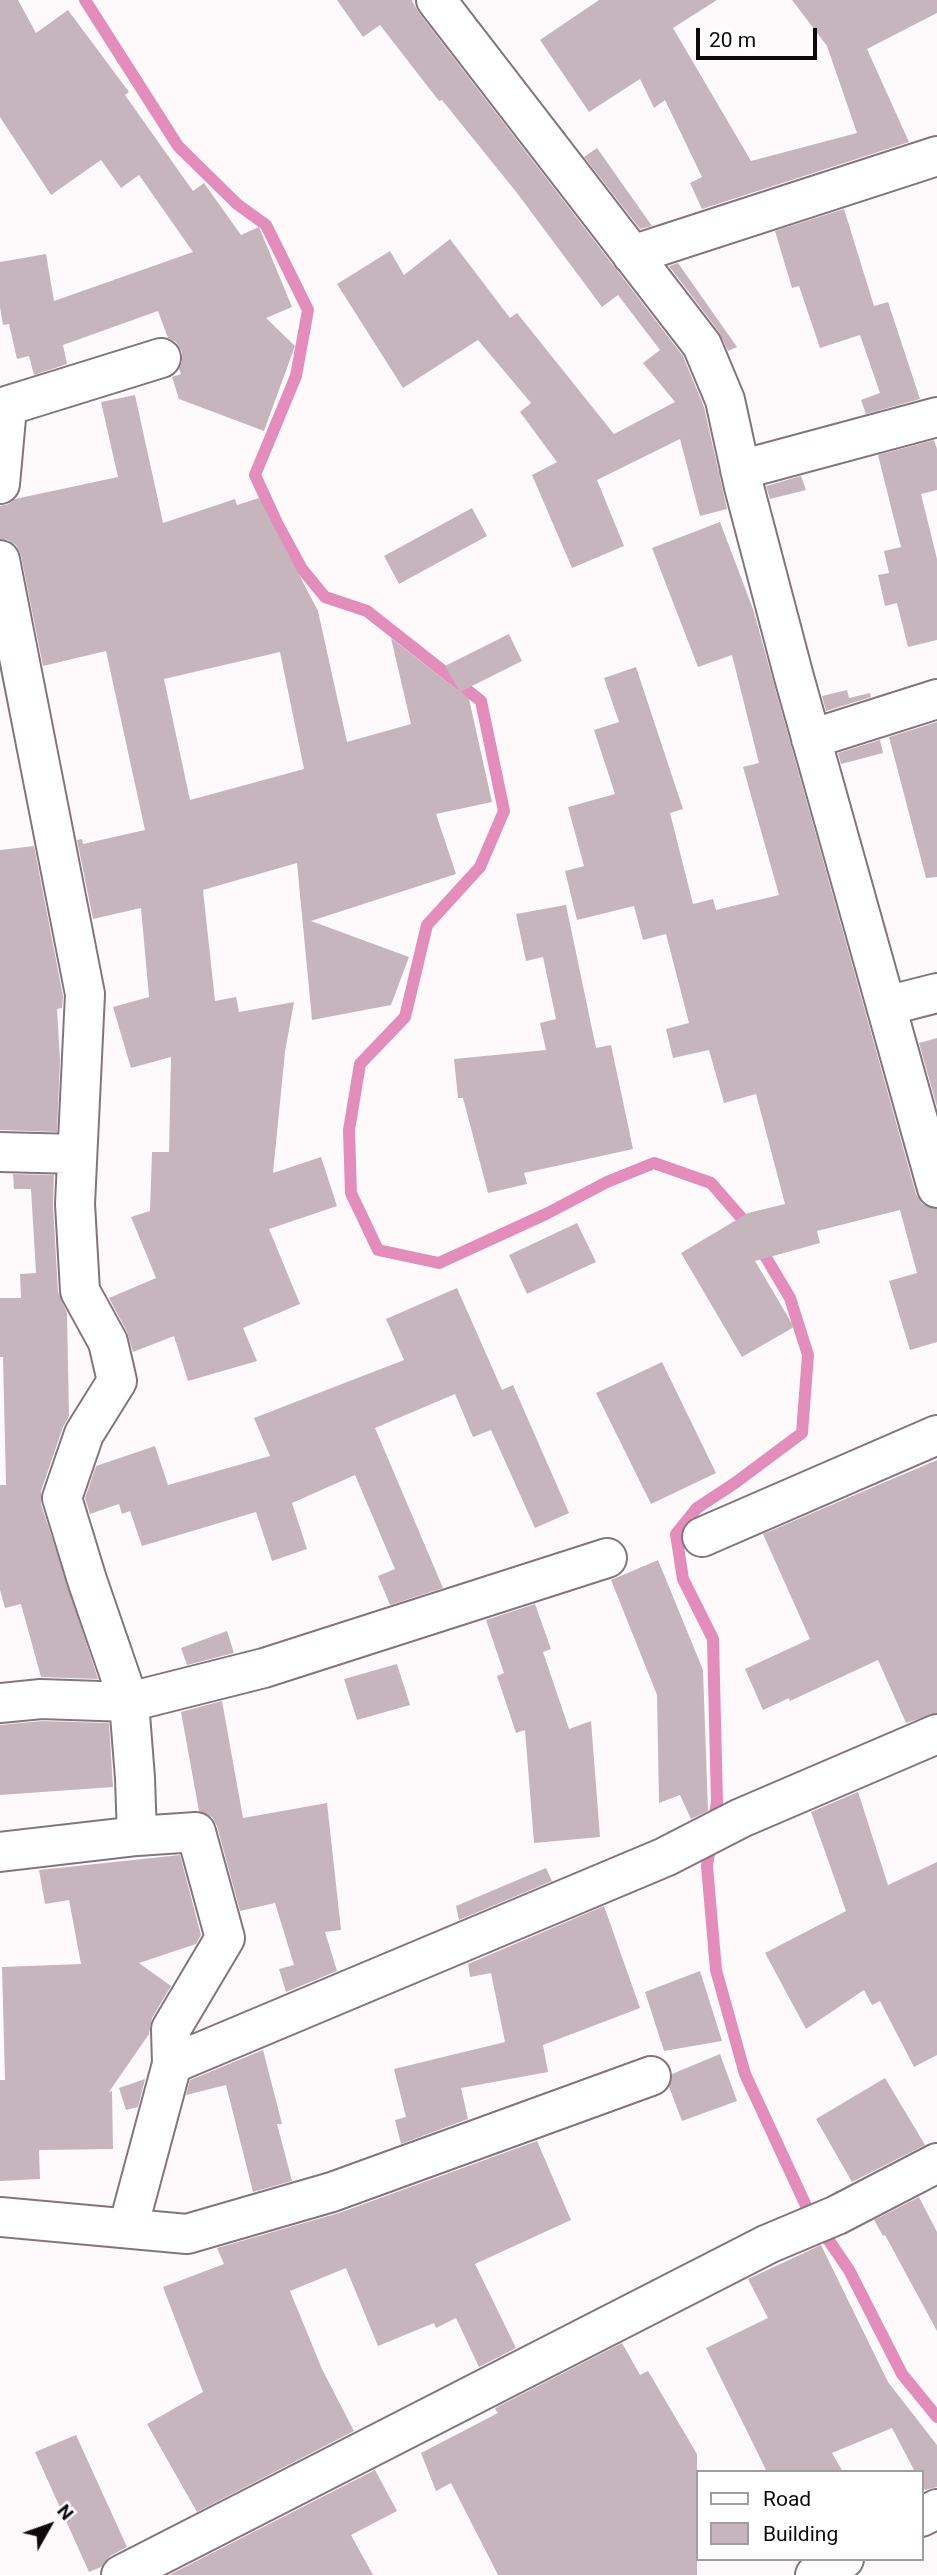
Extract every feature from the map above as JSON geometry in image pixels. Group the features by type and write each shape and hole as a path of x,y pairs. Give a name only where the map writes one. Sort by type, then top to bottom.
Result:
{"street":[{"path":"436,0 702,345 725,400 740,470 811,739 937,1188"},
{"path":"632,255 937,156"},
{"path":"0,484 4,407 161,358"},
{"path":"740,470 937,418"},
{"path":"0,560 85,994 75,1204 80,1291 108,1342 117,1381 84,1434 62,1498 129,1702 136,1836"},
{"path":"811,739 937,699"},
{"path":"887,1006 937,993"},
{"path":"0,1152 76,1154"},
{"path":"702,1537 937,1435"},
{"path":"0,1703 41,1699 129,1702 264,1668 607,1558"},
{"path":"172,2064 665,1857 741,1818 937,1734"},
{"path":"0,1852 136,1836 196,1832 225,1938 172,2029 172,2064 128,2228"},
{"path":"0,2217 187,2234 345,2188 651,2076"},
{"path":"121,2575 768,2244 837,2215 937,2163"},
{"path":"815,2575 840,2561"}],"building":[{"path":"0,0 18,0 36,33 68,10 129,92 125,95 193,191 204,183 241,235 259,227 292,307 266,318 295,346 264,431 179,399 172,377 181,374 179,369 182,352 176,342 168,338 158,311 63,345 67,364 34,375 29,356 17,359 9,324 3,325 0,307 0,262 46,254 54,301 193,252 139,175 121,188 101,160 51,195 0,117"},
{"path":"337,0 414,0 412,1 419,13 683,356 704,407 727,509 700,516 680,439 597,480 624,546 572,568 532,475 557,462 520,412 531,403 478,340 403,388 337,284 390,251 404,275 450,239 510,318 517,313 614,434 675,402 643,363 660,350 618,295 602,307 517,193 442,100 439,101 380,25 363,37"},
{"path":"599,0 717,0 673,28 751,161 857,133 827,46 792,0 937,0 937,13 867,49 909,142 702,209 690,183 702,177 665,100 654,108 640,79 589,112 540,40"},
{"path":"597,148 652,226 640,229 584,157"},
{"path":"844,209 874,306 888,302 920,399 866,414 861,400 880,393 860,335 820,348 799,286 792,288 775,231"},
{"path":"678,263 737,347 728,351 719,332 669,266"},
{"path":"135,395 163,523 235,499 237,505 259,498 318,611 347,742 411,724 391,638 469,699 492,802 436,814 456,874 311,921 409,957 391,1005 312,1020 297,863 203,890 215,1001 236,997 239,1012 294,1002 285,1052 273,1173 321,1157 337,1206 269,1229 300,1304 243,1328 257,1361 188,1381 174,1336 133,1352 127,1332 109,1298 156,1278 131,1217 150,1211 152,1152 169,1152 171,1057 131,1068 113,1007 149,997 141,908 93,919 77,840 82,839 83,844 145,830 106,651 43,666 21,556 16,545 0,539 0,506 15,499 118,477 101,402","holes":["280,652 304,769 190,800 164,679"]},
{"path":"934,440 937,449 937,490 921,494 937,559 937,640 908,647 897,603 885,606 878,575 889,573 884,551 901,547 878,455"},
{"path":"801,476 806,490 770,499 766,486"},
{"path":"472,508 487,536 399,584 384,556"},
{"path":"720,522 753,609 916,1194 922,1204 937,1209 937,1342 910,1350 889,1281 917,1273 900,1210 817,1231 820,1243 755,1261 794,1327 742,1357 681,1253 748,1213 785,1204 756,1094 724,1103 709,1050 673,1058 666,1029 689,1023 666,934 643,940 634,906 577,920 565,871 584,866 568,807 615,794 594,730 619,722 604,678 636,667 683,809 670,813 693,904 713,899 716,910 779,895 743,767 759,763 732,655 698,667 652,548"},
{"path":"509,634 522,661 460,692 445,666"},
{"path":"847,690 849,698 870,693 871,697 826,711 822,696"},
{"path":"937,722 937,877 926,878 889,737"},
{"path":"880,740 883,753 841,764 838,753"},
{"path":"34,846 63,996 62,1008 57,1009 60,1060 57,1132 0,1130 0,850"},
{"path":"566,905 596,1048 611,1045 633,1149 524,1173 527,1184 488,1193 463,1098 458,1098 454,1059 546,1050 540,1023 556,1019 543,957 526,961 516,914"},
{"path":"937,1038 937,1107 919,1043"},
{"path":"13,1174 54,1175 58,1292 67,1313 69,1416 41,1491 41,1504 98,1679 41,1677 21,1604 5,1608 0,1590 0,1485 6,1485 0,1298 21,1298 20,1274 36,1273 31,1189 14,1189"},
{"path":"577,1223 596,1262 527,1294 509,1255"},
{"path":"457,1288 502,1390 513,1385 569,1513 535,1528 491,1430 473,1437 455,1394 375,1428 443,1588 390,1605 378,1576 395,1569 355,1475 292,1503 307,1549 272,1561 256,1512 142,1546 130,1511 122,1514 119,1504 90,1514 85,1498 96,1466 155,1446 168,1485 270,1456 254,1418 404,1360 386,1319"},
{"path":"662,1362 716,1473 651,1504 596,1393"},
{"path":"937,1460 937,1713 906,1723 878,1660 790,1701 789,1698 763,1710 745,1669 810,1639 763,1534"},
{"path":"658,1560 703,1670 708,1811 691,1819 680,1795 659,1803 657,1695 611,1580"},
{"path":"535,1604 551,1649 543,1652 569,1729 591,1721 600,1837 534,1843 525,1730 516,1733 497,1676 504,1673 486,1620"},
{"path":"227,1631 234,1653 187,1665 181,1648"},
{"path":"397,1664 410,1705 357,1720 344,1679"},
{"path":"222,1701 243,1818 327,1803 341,1930 325,1932 337,1971 286,1992 279,1969 294,1965 275,1903 240,1911 217,1826 212,1817 199,1811 181,1712"},
{"path":"42,1721 109,1723 113,1787 0,1795 0,1725"},
{"path":"858,1792 888,1885 937,1862 937,2055 914,2067 880,2001 872,2005 864,1990 806,2029 765,1953 846,1911 811,1812"},
{"path":"180,1855 201,1935 196,1944 139,1963 171,1986 152,2018 149,2034 109,2092 112,2091 113,2149 39,2150 40,2179 0,2181 0,2080 5,2080 2,1967 81,1964 69,1900 45,1904 39,1870"},
{"path":"546,1868 552,1881 459,1920 456,1906"},
{"path":"604,1906 640,2008 543,2045 548,2072 461,2088 468,2119 401,2144 395,2120 406,2117 394,2069 505,2042 491,1973 470,1977 468,1964"},
{"path":"700,1971 722,2041 664,2051 645,1992"},
{"path":"263,2050 282,2124 277,2124 292,2181 253,2192 226,2085 186,2095 190,2080"},
{"path":"720,2054 737,2101 682,2121 669,2087 672,2074"},
{"path":"885,2078 925,2145 852,2182 816,2119"},
{"path":"145,2079 138,2107 126,2110 119,2088"},
{"path":"537,2141 571,2220 475,2264 516,2348 479,2367 456,2318 436,2328 434,2323 378,2346 346,2268 290,2291 322,2369 354,2431 197,2512 147,2424 203,2392 163,2287 224,2264 217,2248 339,2213"},
{"path":"919,2197 937,2232 937,2331 885,2235 883,2236 874,2220"},
{"path":"821,2245 888,2382 937,2445 937,2487 925,2490 923,2470 914,2470 892,2428 832,2453 842,2470 766,2470 706,2348 768,2318 748,2279"},
{"path":"622,2343 640,2375 648,2371 697,2454 697,2575 498,2575 451,2483 436,2491 421,2453 498,2413 495,2409"},
{"path":"76,2435 127,2547 110,2556 101,2567 89,2572 35,2452"},
{"path":"375,2470 397,2511 351,2535 373,2575 169,2575"}],"waterway":[{"path":"85,0 178,146 237,204 266,225 308,310 296,376 255,475 302,569 325,597 367,611 481,701 504,811 480,867 427,925 405,1017 360,1064 349,1130 351,1193 378,1250 439,1263 546,1214 607,1182 654,1163 711,1183 745,1222 790,1298 808,1355 802,1433 697,1508 676,1534 683,1579 713,1639 717,1802 707,1866 716,1970 745,2074 808,2210 849,2270 902,2374 937,2417"}]}
